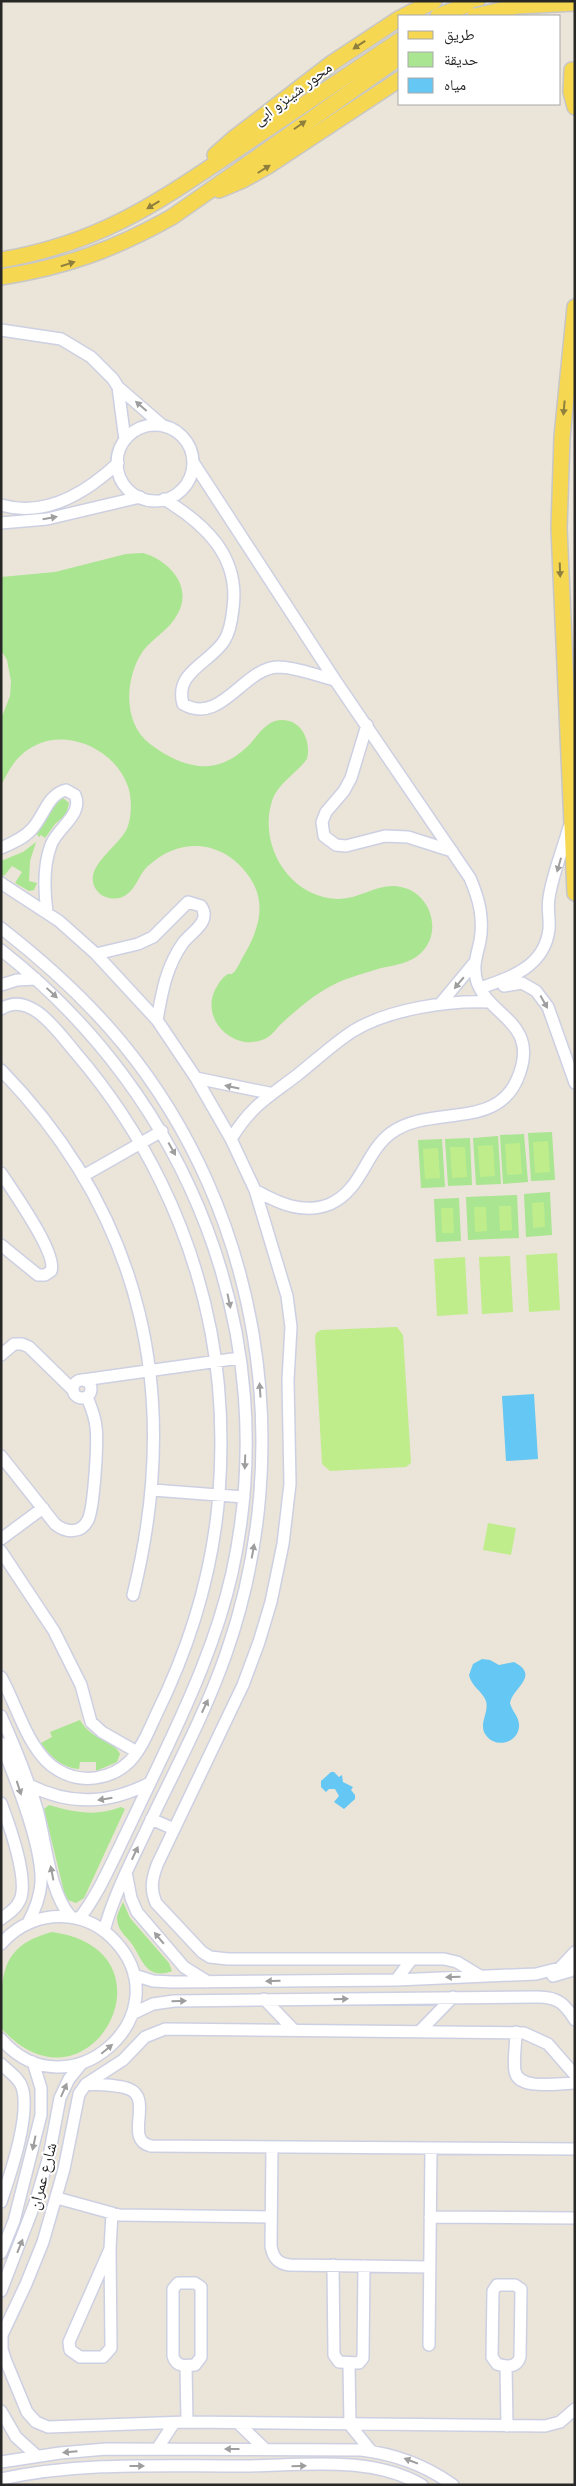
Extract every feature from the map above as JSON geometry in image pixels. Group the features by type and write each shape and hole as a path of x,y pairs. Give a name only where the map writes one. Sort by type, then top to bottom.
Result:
{"main road":[{"path":"406,15 434,1"},
{"path":"441,15 477,1"},
{"path":"532,1 534,15"},
{"path":"479,15 518,6 575,3"},
{"name":"محور شينزو ابى","path":"193,178 233,139 332,63 398,19"},
{"name":"محور شينزو ابى","path":"1,279 68,264 116,246 172,216 203,194 398,42"},
{"name":"محور شينزو ابى","path":"1,260 83,239 129,219 193,178 328,97 398,58"},
{"path":"569,68 571,92 575,107"},
{"name":"محور شينزو ابى","path":"203,194 230,186 256,174 398,80"},
{"name":"محور شينزو ابى","path":"1,253 34,253"},
{"path":"575,307 562,438 559,519 575,893"}],"street":[{"path":"1,330 61,339 91,357 113,379 118,387 163,426 171,429 184,439 189,446 193,462 335,680 470,878 481,912 480,936 475,962 482,990 490,1002 510,1019 522,1040 521,1072 515,1084 502,1100 478,1112 427,1117 402,1125 379,1144 354,1186 330,1204 300,1208 275,1201 255,1190"},
{"path":"118,387 125,440"},
{"path":"163,426 146,426 138,429 125,440 118,455 122,480 132,493 148,500 164,499 180,492 185,486 192,470 193,462"},
{"path":"1,505 15,509 36,509 54,505 91,486 118,464"},
{"path":"1,523 47,519 140,497"},
{"path":"164,499 187,513 208,531 217,543 234,577 232,618 225,640 187,676 182,686 183,704 198,710 208,708 223,701 262,671 278,667 335,680"},
{"path":"366,725 351,778 344,791 326,812 322,822 324,836 336,846 346,846 386,836 408,837 452,851"},
{"path":"1,848 20,839 33,828 54,795 66,790 75,795 78,806 52,843 47,859 47,912"},
{"path":"482,990 518,978 537,958 547,939 549,896 571,818"},
{"path":"1,883 47,912 96,954 157,1020 196,1078 232,1139 255,1190 282,1274 290,1316 288,1380 291,1456 287,1515 271,1602 251,1665 154,1874 151,1886 156,1903 194,1945 210,1957 228,1959 450,1960 469,1968 480,1976"},
{"path":"96,954 132,946 153,938 188,902 201,906 204,914 202,924 185,940 170,964 157,1020"},
{"path":"1,928 72,988 124,1045 145,1072 182,1130 212,1192 235,1256 252,1323 260,1383 261,1489 255,1537 246,1584 226,1654 209,1699 126,1872 104,1931"},
{"path":"1,950 36,979 82,1024 110,1056 162,1131 193,1192 209,1232 227,1290 240,1358 245,1418 244,1492 232,1571 212,1642 194,1688 98,1892 75,1918"},
{"path":"441,1003 475,962"},
{"path":"518,978 536,991 545,1001 575,1082"},
{"path":"1,985 17,980 36,979"},
{"path":"232,1139 247,1116 269,1093 296,1076 338,1042 364,1025 441,1003 490,1002"},
{"path":"1,1009 14,1003 22,1004 35,1010 69,1045 100,1082 141,1143 168,1195 189,1249 205,1304 215,1361 220,1424 219,1496 211,1554 197,1614 165,1698 137,1752 119,1769 96,1778 75,1777 56,1770 44,1760 35,1748 1,1677"},
{"path":"110,1056 124,1045"},
{"path":"1,1070 53,1130 83,1176 103,1214 126,1270 144,1336 154,1409 153,1490 142,1560 133,1595"},
{"path":"196,1078 269,1093"},
{"path":"83,1176 162,1131"},
{"path":"1,1173 41,1238 52,1261 51,1271 45,1276 38,1275 1,1244"},
{"path":"1,1356 14,1344 26,1345 72,1389 76,1397 82,1399 87,1397"},
{"path":"72,1389 76,1382 83,1380 240,1358"},
{"path":"1,1456 55,1524 67,1531 80,1529 89,1519 96,1435 95,1421 87,1397 91,1388 89,1383 83,1380"},
{"path":"153,1490 219,1496 261,1489"},
{"path":"1,1539 43,1508"},
{"path":"1,1551 54,1631 81,1685 91,1722 102,1732 137,1752"},
{"path":"1,1716 29,1784 44,1834 55,1886 61,1903 75,1918"},
{"path":"1,1743 27,1815 41,1869 39,1897 28,1923"},
{"path":"29,1784 58,1797 90,1801 121,1796 150,1783"},
{"path":"1,1802 14,1845 23,1888 17,1906 1,1919"},
{"path":"152,1819 174,1829"},
{"path":"126,1872 130,1898 137,1912 184,1967 208,1982"},
{"path":"1,1944 16,1930 28,1923 49,1917 75,1918 104,1931 121,1947 134,1975 135,1993 132,2014 127,2026 111,2047 82,2063 57,2067 33,2062 19,2055 1,2039"},
{"path":"536,1974 560,1968 575,1952"},
{"path":"396,1980 412,1960"},
{"path":"134,1975 162,1982 396,1980 536,1974 555,1976 574,1968"},
{"path":"515,1996 516,1975"},
{"path":"132,2014 153,2004 174,2001 515,1996 548,1997 571,2003 575,2020"},
{"path":"418,2032 454,1997"},
{"path":"264,2000 294,2030"},
{"path":"575,2075 548,2044 533,2035 516,2032 158,2030 145,2037 113,2067 86,2084 77,2100 64,2168 50,2220 26,2284 2,2335 2,2349 5,2359 27,2412 36,2422 48,2427 187,2422 240,2424 553,2425 567,2418 575,2409"},
{"path":"516,2032 515,2073 521,2081 530,2084 575,2083"},
{"name":"شارع عمران","path":"1,2253 20,2200 40,2115 41,2088 33,2062"},
{"name":"شارع عمران","path":"1,2291 28,2225 48,2156 64,2088 82,2063"},
{"path":"1,2064 20,2082 24,2096 20,2134 2,2198 20,2200"},
{"path":"113,2067 112,2076 117,2087"},
{"path":"86,2084 130,2089 138,2098 139,2136 147,2145 575,2149"},
{"path":"40,2115 56,2118"},
{"path":"272,2147 270,2217 272,2251 279,2262 290,2265 430,2267"},
{"path":"430,2345 431,2148"},
{"path":"48,2156 64,2168"},
{"path":"57,2198 112,2213 132,2216 270,2217"},
{"path":"110,2249 68,2342 70,2350 80,2357 103,2357 111,2348 110,2249 112,2213"},
{"path":"430,2217 575,2218"},
{"path":"28,2225 50,2220"},
{"path":"333,2265 334,2355 339,2362 349,2364 359,2363 363,2358 364,2266"},
{"path":"178,2283 195,2283 200,2285 202,2289 201,2357 197,2364 186,2366 177,2364 173,2356 174,2289 178,2283"},
{"path":"515,2284 522,2291 520,2358 517,2365 506,2366 496,2364 492,2357 493,2291 497,2285 515,2284"},
{"path":"349,2364 350,2424 371,2451"},
{"path":"186,2366 187,2422"},
{"path":"506,2366 507,2426"},
{"path":"1,2411 16,2436 37,2456"},
{"path":"157,2449 174,2423"},
{"path":"240,2424 265,2449"},
{"path":"1,2462 37,2456 106,2449 331,2449 371,2451 412,2462 453,2485"},
{"path":"331,2449 331,2465"},
{"path":"1,2479 59,2470 109,2466 331,2465 380,2469 404,2476 422,2485"}],"green space":[{"path":"143,553 170,568 181,585 183,594 181,605 174,620 143,651 133,674 129,699 135,724 141,735 150,744 176,760 201,766 226,762 238,755 265,727 275,721 283,720 297,725 305,737 308,751 307,759 278,789 272,801 269,818 270,835 274,851 281,866 292,879 305,889 320,896 337,899 353,897 385,887 401,887 420,897 430,914 432,924 431,935 428,944 416,957 407,962 381,968 331,986 302,1006 270,1036 263,1040 245,1042 229,1036 217,1024 212,1009 214,992 223,978 233,973 237,968 254,935 259,915 258,895 254,885 238,863 214,849 201,846 187,846 160,856 148,866 132,889 123,897 107,898 98,892 93,883 93,875 103,858 124,834 128,826 131,810 131,799 127,784 121,772 112,761 101,752 76,741 49,741 36,745 19,757 1,786 1,719 10,696 11,681 7,660 1,650 1,577 55,572 126,554"},
{"path":"63,798 69,803 66,815 55,824 45,838 41,835 39,837 36,833 54,805"},
{"path":"36,842 30,861 29,881 37,883 34,890 29,891 15,883 22,872 12,866 4,876 1,874 1,861 23,852"},
{"path":"552,1132 555,1180 531,1181 528,1133"},
{"path":"524,1134 528,1182 503,1184 500,1135"},
{"path":"498,1136 501,1184 476,1185 473,1138"},
{"path":"470,1138 472,1185 448,1186 445,1139"},
{"path":"442,1139 445,1187 421,1188 418,1140"},
{"path":"548,1141 550,1172 535,1173 533,1142"},
{"path":"520,1143 522,1174 507,1175 505,1144"},
{"path":"493,1145 495,1176 480,1177 478,1146"},
{"path":"450,1147 465,1147 467,1177 452,1178"},
{"path":"438,1148 440,1178 425,1179 423,1149"},
{"path":"550,1192 552,1235 526,1237 524,1194"},
{"path":"517,1195 519,1238 468,1240 466,1197"},
{"path":"459,1198 461,1241 436,1242 434,1199"},
{"path":"544,1202 545,1227 533,1228 532,1203"},
{"path":"499,1206 511,1206 512,1230 500,1231"},
{"path":"474,1207 486,1207 487,1231 475,1232"},
{"path":"441,1208 453,1208 454,1233 442,1233"},
{"path":"557,1253 560,1310 529,1312 526,1255"},
{"path":"510,1256 513,1312 482,1314 479,1257"},
{"path":"465,1257 468,1314 437,1316 434,1259"},
{"path":"397,1327 403,1335 411,1463 406,1467 330,1471 322,1464 316,1333 321,1330"},
{"path":"488,1523 516,1528 511,1555 483,1550"},
{"path":"80,1720 90,1732 117,1750 120,1754 117,1762 96,1771 96,1762 80,1762 79,1769 62,1764 48,1753 41,1743 52,1737 50,1732"},
{"path":"49,1805 67,1810 94,1813 121,1807 125,1809 84,1898 76,1903 68,1900 65,1896 44,1809"},
{"path":"123,1902 130,1918 169,1963 172,1971 157,1973 151,1971 142,1962 118,1925 117,1917"},
{"path":"52,1932 91,1945 112,1968 117,1996 109,2024 91,2045 65,2057 34,2053 1,2028 3,1978 7,1965 13,1954 22,1945"}],"water":[{"path":"534,1394 538,1459 506,1461 502,1396"},
{"path":"482,1659 490,1660 499,1665 514,1662 522,1667 525,1672 523,1682 510,1703 518,1720 519,1727 514,1738 504,1743 493,1741 484,1732 483,1724 487,1705 486,1701 470,1679 469,1675 473,1664"},
{"path":"331,1772 334,1772 339,1777 342,1775 343,1782 353,1787 351,1790 355,1795 355,1799 344,1809 334,1802 339,1796 335,1789 329,1789 326,1792 321,1787 321,1781"}]}
